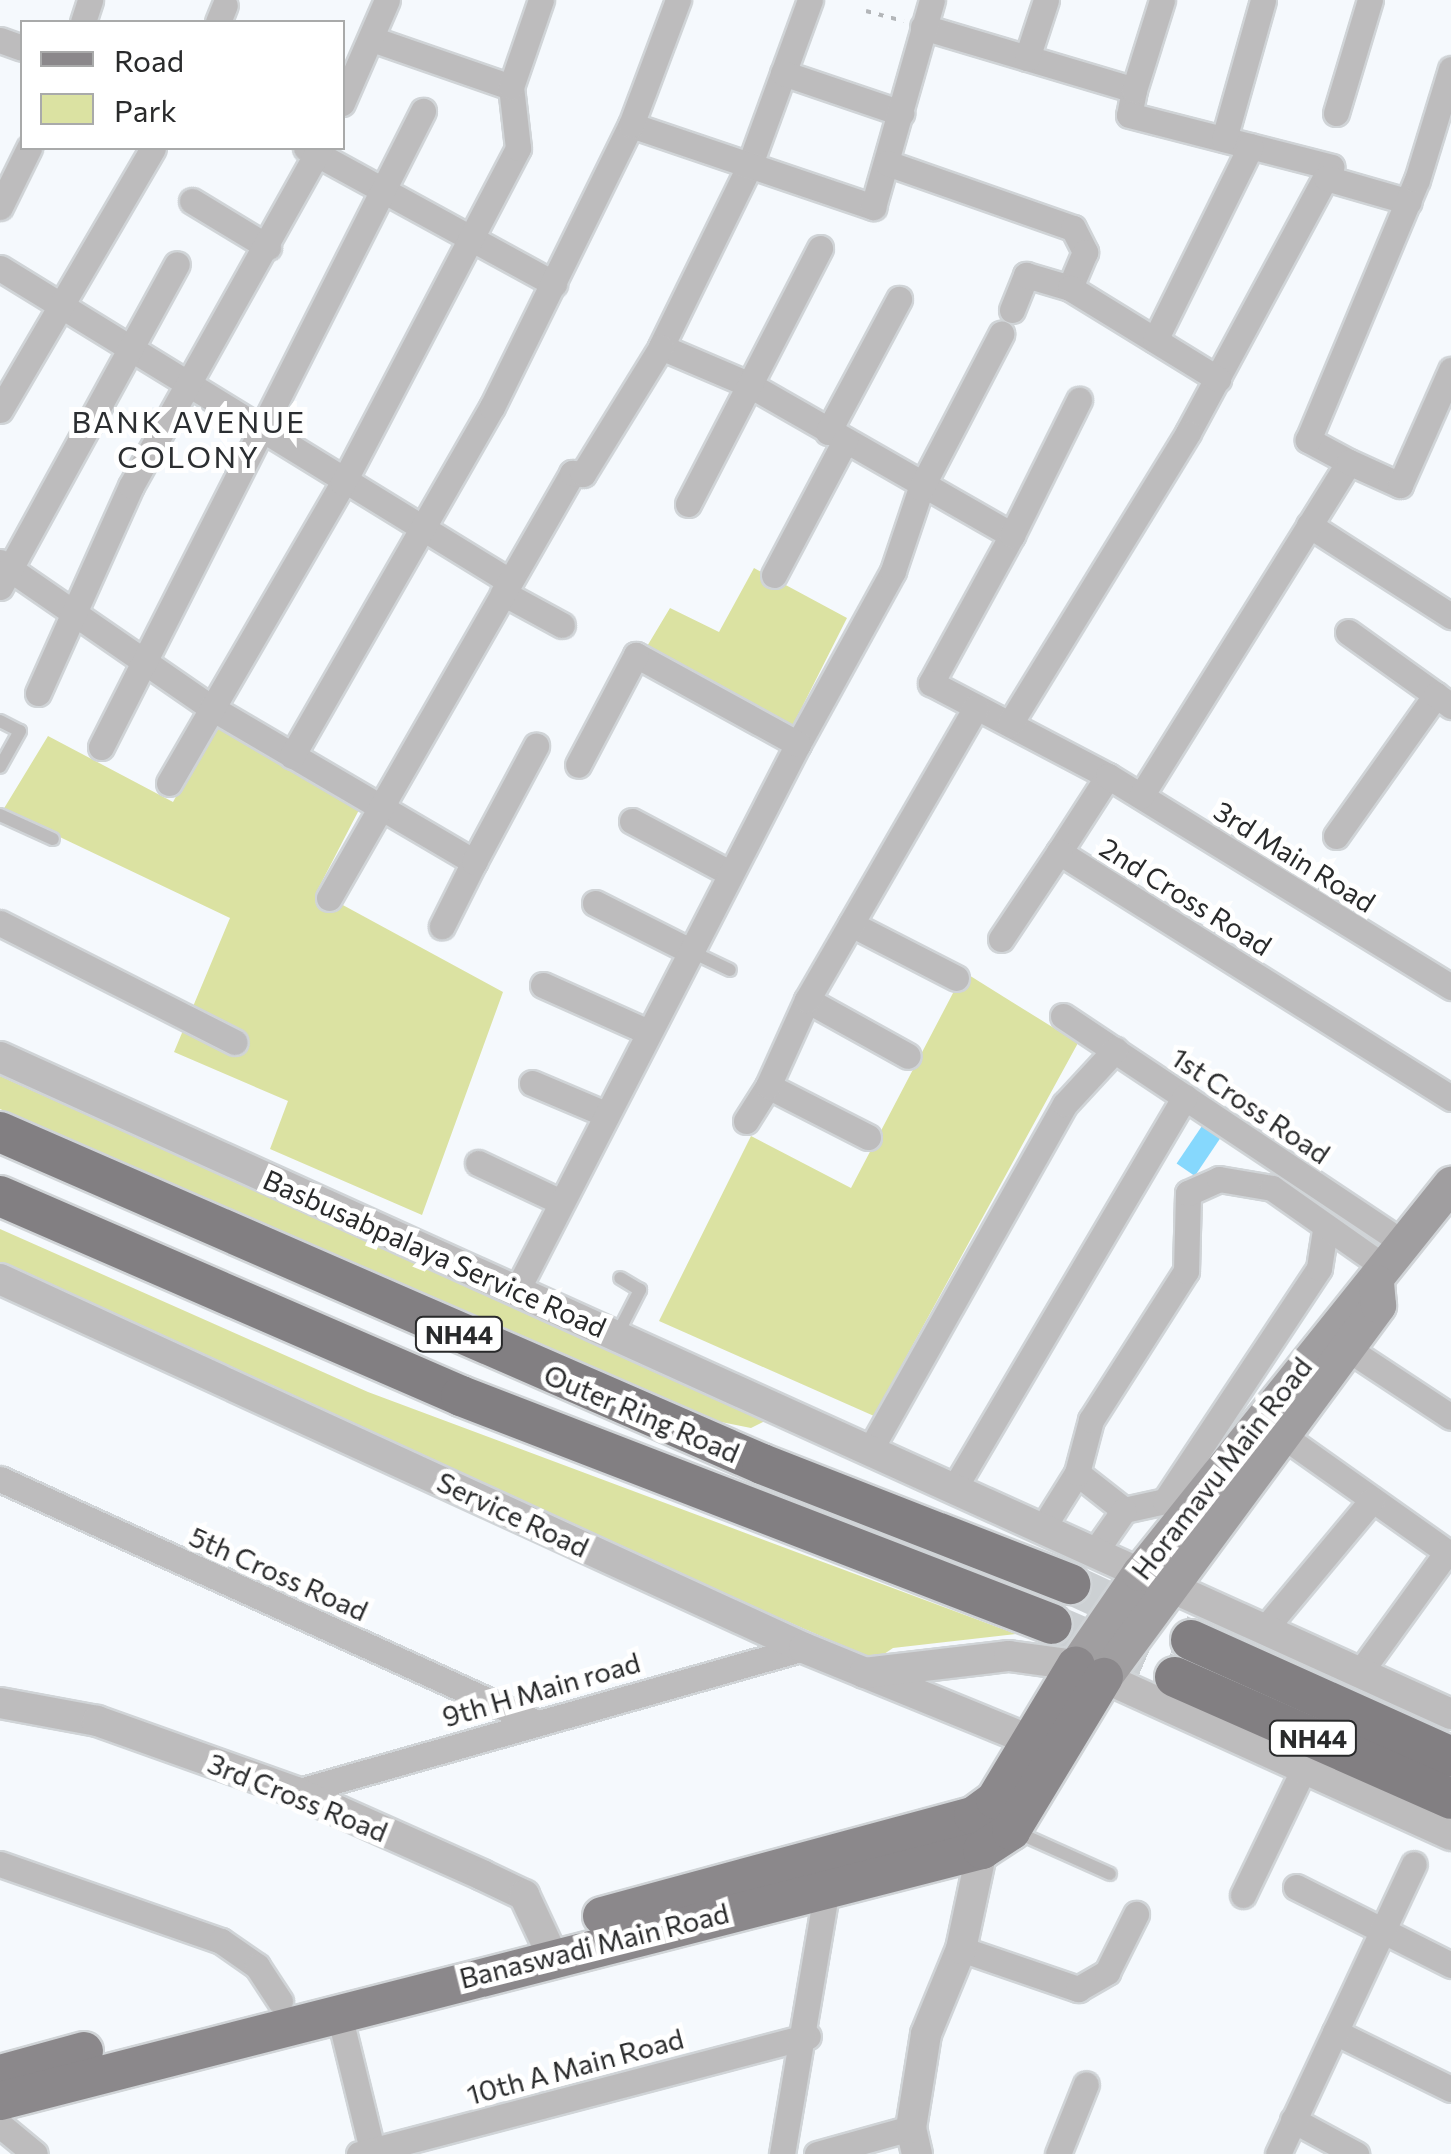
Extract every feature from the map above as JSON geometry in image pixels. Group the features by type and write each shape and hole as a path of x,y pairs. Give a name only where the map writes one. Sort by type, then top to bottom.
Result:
{"highway":[{"name":"Outer Ring Road","path":"0,1132 712,1443 1070,1584"},
{"name":"Outer Ring Road","path":"0,1196 461,1396 1052,1624"},
{"name":"NH44","path":"1191,1640 1451,1757"},
{"name":"NH44","path":"1175,1677 1451,1799"}],"main road":[{"name":"Horamavu Main Road","path":"1090,1671 1139,1573 1358,1292 1389,1265 1451,1183"},
{"name":"Horamavu Main Road","path":"1090,1671 1172,1588 1286,1438 1378,1306 1389,1265"},
{"name":"Banaswadi Main Road","path":"0,2101 338,2010 973,1816 995,1800 1030,1740 1090,1671"},
{"path":"997,1840 1090,1671"},
{"name":"Banaswadi Main Road","path":"0,2074 280,2000 826,1888 997,1840"}],"street":[{"path":"345,97 387,0"},
{"path":"169,783 343,482 518,148 511,88 541,0"},
{"path":"292,756 422,534 554,284 631,125 678,0"},
{"path":"329,898 506,587 661,347 749,167 810,0"},
{"path":"631,125 873,207 932,0"},
{"path":"1028,58 1046,0"},
{"path":"1010,724 1218,378 1331,167 1129,114 1162,0"},
{"path":"1224,140 1263,0"},
{"path":"1336,112 1370,0"},
{"path":"923,26 1134,90"},
{"path":"372,39 511,88"},
{"path":"1451,70 1408,202 1308,440 1400,485 1451,370"},
{"path":"782,73 900,113"},
{"path":"101,747 424,111"},
{"path":"1156,340 1251,146"},
{"path":"0,207 28,150"},
{"path":"0,410 152,150"},
{"path":"38,693 131,486 194,388 268,248 314,150 554,284"},
{"path":"887,163 1073,228 1085,252 1070,288"},
{"path":"1326,178 1408,202"},
{"path":"192,201 268,248"},
{"path":"688,504 820,248"},
{"path":"177,264 4,572 78,611 212,708 474,862"},
{"path":"0,268 132,344 194,388 562,624"},
{"path":"1012,310 1026,274 1070,288 1218,378"},
{"path":"774,574 899,300"},
{"path":"517,1290 728,872 893,571 921,488 1001,334"},
{"path":"661,347 750,385 921,488 1012,535"},
{"path":"1080,400 1012,535 930,683 1108,776"},
{"path":"1141,796 1349,462"},
{"path":"1309,525 1451,616"},
{"path":"1336,836 1444,701 1348,632"},
{"path":"578,764 636,655 798,744"},
{"path":"746,1121 768,1086 806,1000 976,707"},
{"path":"442,926 536,746"},
{"name":"3rd Main Road","path":"1108,776 1451,987"},
{"name":"2nd Cross Road","path":"1108,776 1060,852 1451,1098"},
{"path":"632,821 728,872"},
{"path":"1001,939 1060,852"},
{"path":"596,903 688,950"},
{"path":"0,923 234,1042"},
{"path":"851,924 956,978"},
{"path":"544,985 646,1031"},
{"path":"806,1000 908,1056"},
{"name":"1st Cross Road","path":"1063,1016 1185,1097 1389,1265"},
{"path":"870,1450 1065,1104 1115,1050"},
{"name":"Basbusabpalaya Service Road","path":"0,1057 1094,1553 1268,1626 1451,1714"},
{"path":"532,1083 605,1114"},
{"path":"768,1086 868,1137"},
{"path":"955,1487 1185,1097"},
{"path":"478,1163 561,1202"},
{"path":"1042,1528 1077,1473 1091,1420 1186,1271 1188,1192 1219,1179 1264,1185 1324,1231 1389,1265"},
{"path":"1094,1553 1124,1510 1165,1502 1318,1268 1324,1231"},
{"name":"Service Road","path":"0,1278 804,1648 1030,1740"},
{"path":"1348,1349 1451,1417"},
{"path":"1286,1438 1447,1552 1361,1671"},
{"path":"1077,1473 1124,1510"},
{"name":"5th Cross Road","path":"1,1480 533,1721"},
{"path":"1268,1626 1372,1500"},
{"name":"9th H Main road","path":"296,1792 533,1721 804,1648"},
{"path":"864,1673 1009,1656 1090,1671 1451,1836"},
{"name":"3rd Cross Road","path":"0,1703 97,1720 296,1792 524,1894 548,1944"},
{"path":"1243,1894 1304,1768"},
{"path":"822,2153 899,2143 926,2034 961,1948 997,1840"},
{"path":"0,1864 220,1942 256,1966 280,2000"},
{"path":"1278,2154 1414,1864"},
{"path":"782,2154 808,2036 826,1888"},
{"path":"1296,1888 1451,1965"},
{"path":"961,1948 1078,1989 1107,1972 1136,1914"},
{"path":"338,2010 368,2153"},
{"path":"1334,2032 1451,2090"},
{"name":"10th A Main Road","path":"368,2153 808,2036"},
{"path":"1058,2154 1086,2084"},
{"path":"1293,2120 1356,2154"},
{"path":"0,2125 35,2154"}],"lane":[{"path":"0,721 20,731 0,768"},
{"path":"0,815 53,838"},
{"path":"688,950 730,970"},
{"path":"617,1335 640,1290 620,1278"},
{"path":"997,1840 1110,1874"}],"path":[{"path":"866,10 923,26"}],"green space":[{"path":"754,568 847,618 793,725 646,648 670,608 719,632"},
{"path":"218,720 360,808 317,891 503,992 422,1215 270,1149 288,1101 174,1052 230,918 3,810 48,736 173,802"},
{"path":"964,972 1078,1043 874,1416 659,1321 751,1136 851,1188"},
{"path":"0,1076 767,1420 751,1428 711,1420 0,1109"},
{"path":"0,1229 368,1392 1016,1634 893,1648 875,1660 0,1274"}],"water":[{"path":"1204,1123 1222,1135 1195,1176 1177,1164"}],"tunnel":[{"path":"1070,1584 1191,1640"},
{"path":"1052,1624 1175,1677"}],"district":[{"name":"BANK AVENUE COLONY","path":"189,438"}]}
